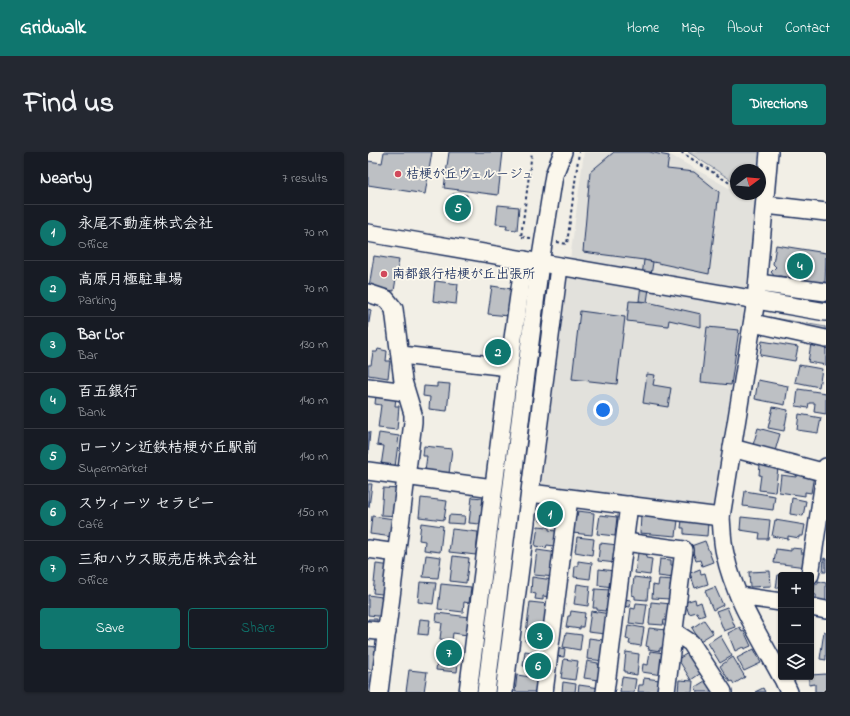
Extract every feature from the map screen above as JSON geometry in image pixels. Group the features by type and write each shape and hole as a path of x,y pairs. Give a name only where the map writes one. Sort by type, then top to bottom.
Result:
{"street":[{"path":"468,692 509,367 532,262 554,175 563,152"},
{"path":"770,152 766,205 753,323 721,517 725,553 739,596 778,670"},
{"path":"766,205 826,212"},
{"path":"368,233 826,312"},
{"path":"486,692 532,262"},
{"path":"504,692 560,267"},
{"path":"758,283 826,292"},
{"path":"368,293 386,299 394,309 405,392 413,414 407,476 379,692"},
{"path":"753,323 826,339"},
{"path":"401,355 509,367"},
{"path":"368,387 405,392"},
{"path":"732,448 826,471 810,572"},
{"path":"368,471 493,488"},
{"path":"530,493 721,517"},
{"path":"544,692 569,498"},
{"path":"605,692 629,505"},
{"path":"624,542 684,550 666,692"},
{"path":"368,549 397,553"},
{"path":"739,596 778,602"},
{"path":"814,608 826,610"},
{"path":"368,630 387,632"},
{"path":"673,631 691,643 723,692"},
{"path":"783,680 789,692"}],"path":[{"path":"681,152 730,183"}],"shaded area":[{"path":"584,152 665,152 730,189 730,200 751,200 758,204 748,281 713,505 707,510 545,488 541,483"},
{"path":"688,152 762,152 761,164 730,164 730,179"},
{"path":"769,317 826,327 826,333 768,320"}],"building":[{"name":"桔梗が丘ヴェルージュ","path":"384,152 432,152 425,194 368,185 368,161 382,163"},
{"path":"449,152 503,152 498,195 444,188"},
{"path":"614,152 649,152 669,156 667,169 694,172 719,192 709,274 644,260 583,252 590,172"},
{"path":"453,194 467,195 464,221 449,220"},
{"path":"498,205 519,207 517,230 506,229 507,225 496,224"},
{"path":"776,245 826,253 825,286 813,284 813,281 780,276 775,277 771,272 776,267 773,264"},
{"name":"南都銀行桔梗が丘出張所","path":"374,256 399,260 394,291 369,287"},
{"path":"644,260 653,262 647,302 639,301"},
{"path":"435,281 458,284 456,304 433,301"},
{"path":"492,286 512,289 509,316 488,314"},
{"path":"629,301 647,302 701,314 701,327 669,320 668,326 627,321"},
{"path":"368,309 371,310 368,328"},
{"path":"580,311 625,317 617,384 572,379"},
{"path":"707,327 739,330 731,385 701,382"},
{"path":"762,341 798,347 795,361 760,355"},
{"path":"811,344 826,347 826,365 808,362"},
{"path":"378,349 387,351 386,361 390,361 388,378 368,375 368,365 371,365 373,352 377,352"},
{"path":"799,365 822,369 819,387 795,382"},
{"path":"647,374 655,375 653,385 671,388 668,407 643,403"},
{"path":"758,380 788,386 785,405 755,399"},
{"path":"437,383 450,384 447,411 429,409 430,397 423,396 424,386 437,387"},
{"path":"798,389 826,393 826,414 814,412 815,403 809,403 808,408 796,406"},
{"path":"376,395 396,398 395,406 399,406 397,430 378,428 381,405 375,404"},
{"path":"773,407 788,410 784,431 768,428"},
{"path":"799,414 821,418 818,433 797,430"},
{"path":"758,428 780,434 775,451 753,445"},
{"path":"368,432 370,432 368,454"},
{"path":"379,433 399,436 395,467 381,466 384,446 377,445"},
{"path":"424,446 452,449 449,474 425,471 427,456 423,456"},
{"path":"760,465 778,468 775,492 759,490 761,475 759,475"},
{"path":"797,472 814,475 811,493 805,492 805,496 779,492 781,475 796,477"},
{"path":"368,484 372,484 369,507 368,507"},
{"path":"383,488 401,489 399,516 381,515"},
{"path":"745,491 775,496 773,510 743,506"},
{"path":"472,497 483,498 480,524 469,523"},
{"path":"421,498 447,501 444,520 419,517"},
{"path":"792,498 806,501 803,516 790,514"},
{"path":"541,504 560,507 558,523 540,521"},
{"path":"578,511 594,513 592,535 572,533 574,516 577,517"},
{"path":"449,515 465,516 464,524 448,523"},
{"path":"600,515 617,517 615,536 597,534"},
{"path":"372,516 395,519 393,537 370,534"},
{"path":"641,516 678,520 676,536 640,533"},
{"path":"741,517 770,520 768,539 759,539 760,533 740,530"},
{"path":"682,520 708,523 707,536 684,534 684,528 681,528"},
{"path":"775,520 805,525 803,536 799,536 799,538 788,536 788,539 772,536"},
{"path":"421,523 443,526 440,552 424,550 425,541 419,540"},
{"path":"538,526 549,527 549,530 556,531 554,546 547,545 546,548 535,546"},
{"path":"452,529 478,532 476,555 449,552"},
{"path":"577,537 594,539 592,555 575,552"},
{"path":"705,541 713,562 702,566 700,560 696,561 691,546"},
{"path":"600,543 618,545 616,563 598,561"},
{"path":"791,548 802,549 801,553 808,553 806,567 774,563 776,549 791,551"},
{"path":"537,550 558,553 555,577 534,575"},
{"path":"638,553 647,554 646,558 652,559 650,575 635,573"},
{"path":"426,555 441,557 438,578 423,577"},
{"path":"453,556 469,558 466,583 450,581"},
{"path":"824,558 826,559 826,572 823,572"},
{"path":"660,559 671,560 671,565 676,566 674,578 658,576"},
{"path":"578,561 592,563 590,579 574,577 575,566 578,566"},
{"path":"376,564 393,566 390,595 373,593"},
{"path":"599,569 614,571 612,587 598,585"},
{"path":"700,569 701,574 705,573 708,584 695,588 690,573"},
{"path":"770,571 771,586 750,587 749,572"},
{"path":"778,575 778,588 776,588"},
{"path":"532,577 553,580 550,597 543,596 543,600 535,599 536,594 531,593"},
{"path":"634,577 649,579 647,600 635,599 635,596 632,595"},
{"path":"659,579 675,580 670,599 652,598 653,585 658,586"},
{"path":"818,581 826,583 826,601 816,599 814,589 815,584 818,584"},
{"path":"420,582 436,583 433,604 418,602"},
{"path":"441,584 471,587 469,603 464,602 463,612 438,609"},
{"path":"577,584 590,586 588,606 574,604"},
{"path":"715,587 723,605 713,610 705,591"},
{"path":"595,589 611,590 609,608 606,608 605,611 593,608"},
{"path":"368,595 389,598 387,617 368,615"},
{"path":"624,599 631,600 630,607 623,606"},
{"path":"695,599 696,604 701,602 705,615 699,617 697,612 689,614 685,602"},
{"path":"530,602 548,604 544,643 525,641"},
{"path":"651,602 671,604 669,621 664,620 663,625 649,624"},
{"path":"636,603 647,604 644,625 629,623 631,608 635,609"},
{"path":"727,607 735,627 724,631 716,611"},
{"path":"571,611 585,613 583,627 580,627 580,629 566,627 568,616 570,616"},
{"path":"591,611 610,614 605,634 588,632"},
{"path":"437,613 469,617 467,635 453,633 452,641 440,639 442,623 436,622"},
{"path":"368,619 377,619 377,628 368,627"},
{"path":"420,619 430,620 428,635 418,634"},
{"path":"704,620 713,633 700,641 692,628"},
{"path":"628,625 644,628 641,646 629,644 630,640 626,639"},
{"path":"740,627 742,632 744,631 751,646 744,649 743,647 735,651 728,633"},
{"path":"649,628 666,630 664,648 660,648 660,651 648,649 649,647 646,646"},
{"path":"824,631 826,632 826,660 820,659"},
{"path":"566,633 582,635 580,650 563,647"},
{"path":"720,635 732,656 720,663 708,643"},
{"path":"589,638 603,640 604,661 587,659"},
{"path":"439,644 460,646 457,672 436,670"},
{"path":"368,646 377,647 380,670 368,669"},
{"path":"557,647 565,649 564,657 556,656"},
{"path":"754,649 761,663 744,671 737,658"},
{"path":"525,651 540,653 539,656 544,656 542,672 530,671 530,667 523,666"},
{"path":"650,651 664,653 662,675 642,672 643,664 648,665"},
{"path":"626,652 639,654 637,675 626,673 626,671 624,671"},
{"path":"688,653 701,673 691,680 678,659"},
{"path":"733,657 745,677 734,684 732,681 730,682 720,666"},
{"path":"564,659 578,661 575,680 561,678"},
{"path":"587,661 598,663 598,665 603,666 598,680 584,678"},
{"path":"409,670 427,672 424,692 406,692"},
{"path":"368,672 376,673 374,692 368,692"},
{"path":"826,674 826,692 815,692 815,684 809,685 809,680 814,680 814,675"},
{"path":"517,675 537,678 536,692 515,692"},
{"path":"622,677 636,679 634,692 620,692"},
{"path":"644,678 660,680 659,692 638,692 639,685 643,685"},
{"path":"679,680 693,681 692,692 678,692"},
{"path":"705,681 712,692 698,692 695,687"},
{"path":"563,682 576,684 575,692 562,692"},
{"path":"579,685 600,688 599,692 578,692"},
{"path":"763,688 765,692 755,692"}],"place":[{"name":"桔梗が丘ヴェルージュ","path":"398,174"},
{"name":"ローソン近鉄桔梗が丘駅前","path":"458,208"},
{"name":"百五銀行","path":"800,266"},
{"name":"南都銀行桔梗が丘出張所","path":"384,274"},
{"name":"高原月極駐車場","path":"498,352"},
{"name":"永尾不動産株式会社","path":"550,514"},
{"name":"Bar L'or","path":"540,636"},
{"name":"三和ハウス販売店株式会社","path":"449,653"},
{"name":"スウィーツ セラピー","path":"538,666"}]}
